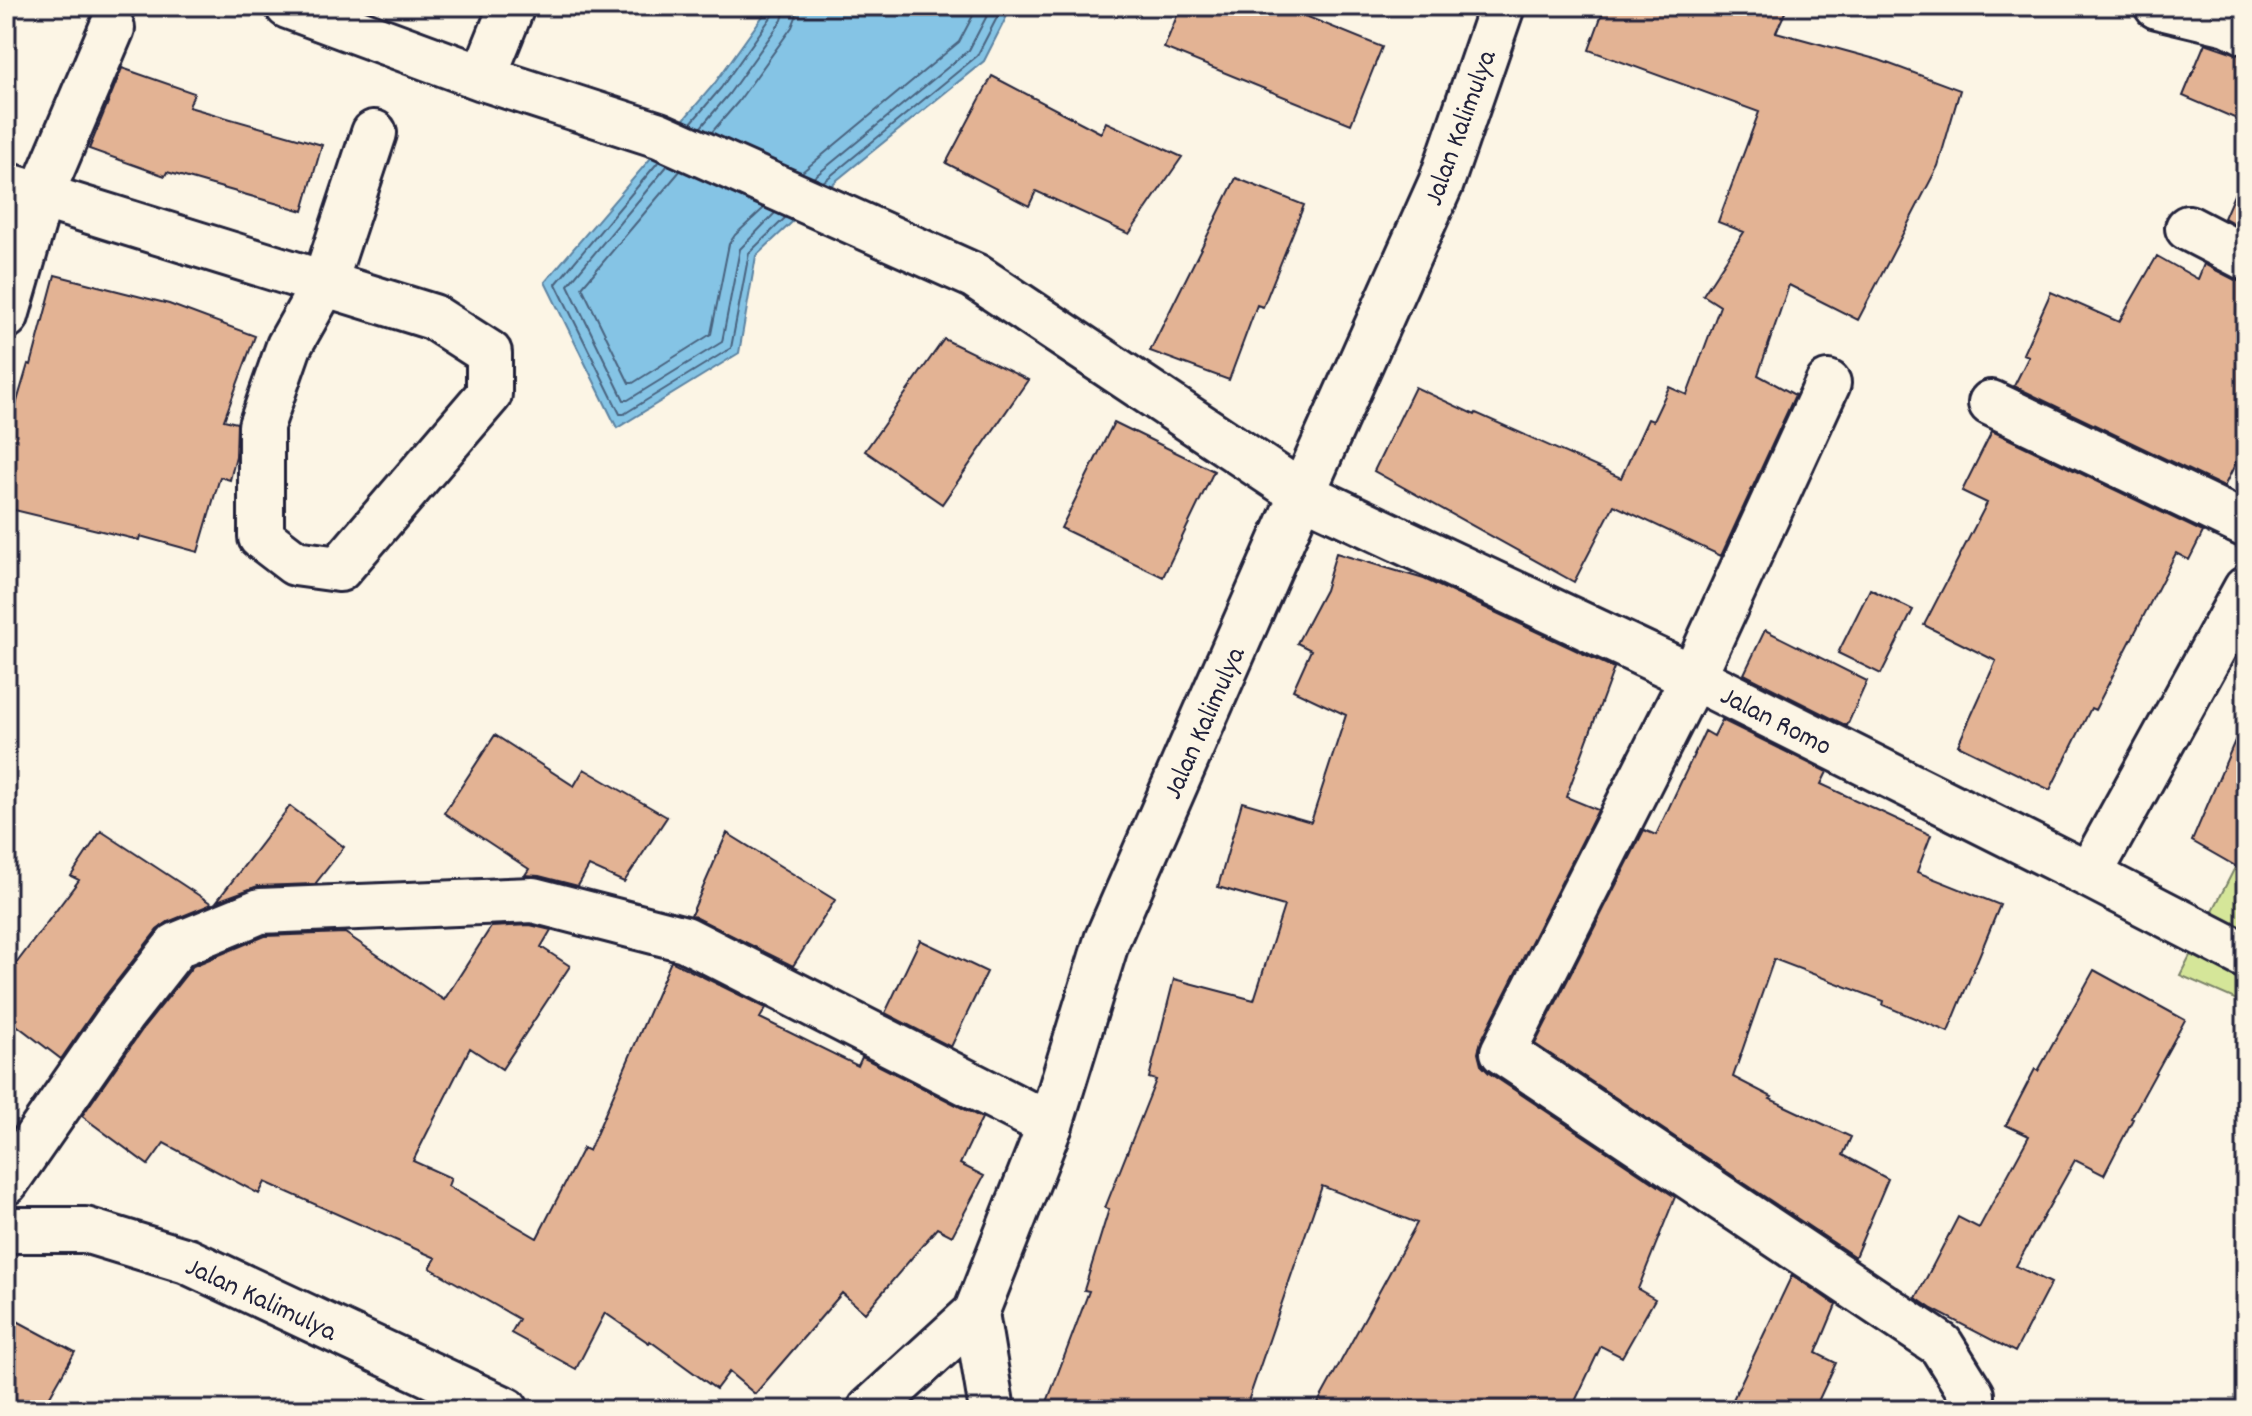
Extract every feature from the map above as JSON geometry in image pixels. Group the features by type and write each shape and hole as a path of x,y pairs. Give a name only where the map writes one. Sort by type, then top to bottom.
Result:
{"street":[{"name":"Jalan Romo","path":"288,6 483,78 659,135 975,276 1302,494 1693,677 2246,956"},
{"path":"483,78 512,6"},
{"name":"Jalan Kalimulya","path":"870,1410 976,1313 1050,1125 1107,940 1441,183 1502,6"},
{"path":"2157,6 2228,23 2246,32"},
{"path":"6,316 24,190 112,28"},
{"path":"24,190 324,284 433,317 489,353 489,394 339,569 295,563 261,537 261,426 289,346 324,284 374,133"},
{"path":"2188,228 2246,258"},
{"path":"1828,383 1693,677 1503,1052 1941,1345 1972,1395 1969,1410"},
{"path":"1991,403 2246,525"},
{"path":"2089,875 2246,589"},
{"path":"6,1182 122,1015 177,945 260,911 533,900 685,939 1050,1125"},
{"name":"Jalan Kalimulya","path":"6,1230 85,1230 187,1261 506,1410"},
{"path":"976,1313 992,1410"}],"green space":[{"path":"2246,846 2246,1004 2180,975"}],"water":[{"path":"770,6 1012,6 984,61 837,180 756,256 739,353 617,428 545,282 715,83"}],"building":[{"path":"1181,6 1281,6 1382,47 1351,124 1164,48"},
{"path":"1605,6 1788,6 1776,32 1879,60 1960,90 1938,166 1858,320 1789,285 1758,375 1795,395 1721,556 1614,505 1574,582 1374,471 1415,387 1621,478 1648,419 1653,421 1669,387 1687,395 1720,306 1703,295 1744,232 1718,222 1759,112 1589,50"},
{"path":"2205,43 2246,57 2246,123 2183,96"},
{"path":"122,68 194,93 189,107 322,145 303,211 167,172 165,176 89,149"},
{"path":"992,76 1101,133 1106,122 1182,157 1129,234 1036,191 1029,206 946,163"},
{"path":"2246,167 2246,230 2224,218"},
{"path":"1236,178 1304,205 1263,307 1257,305 1229,380 1150,351"},
{"path":"2157,256 2198,279 2204,264 2246,283 2246,442 2224,487 2014,386 2029,356 2023,354 2051,292 2119,322"},
{"path":"55,275 169,304 255,336 224,420 237,423 236,456 230,480 220,477 198,552 140,536 139,540 6,508 6,439 28,364 31,365"},
{"path":"944,339 1028,380 942,504 865,451"},
{"path":"1114,422 1214,471 1163,577 1061,528"},
{"path":"1992,431 2203,532 2189,560 2176,553 2050,790 1958,745 1996,661 1924,625 1987,503 1962,491"},
{"path":"1336,553 1424,579 1614,668 1566,797 1598,810 1481,1041 1478,1053 1481,1065 1489,1073 1675,1197 1638,1289 1655,1299 1622,1357 1601,1346 1571,1410 1314,1410 1417,1223 1322,1186 1245,1410 1044,1410 1089,1291 1084,1290 1109,1209 1105,1208 1156,1080 1149,1078 1174,979 1254,1000 1284,906 1218,887 1242,802 1311,822 1346,715 1293,690 1311,650 1297,643 1325,590"},
{"path":"1870,589 1913,610 1881,674 1838,653"},
{"path":"1765,630 1867,681 1847,726 1744,674"},
{"path":"2246,715 2246,872 2192,841"},
{"path":"1722,720 1827,772 1821,784 1931,835 1917,872 2000,905 1948,1032 1883,1005 1884,1001 1774,959 1733,1077 1772,1097 1770,1099 1851,1137 1843,1155 1888,1179 1855,1257 1535,1044 1644,830 1656,835 1705,731 1714,736"},
{"path":"495,735 574,786 584,769 667,817 624,882 589,866 578,886 525,875 529,869 444,813"},
{"path":"290,806 344,847 315,884 258,886 217,901"},
{"path":"101,831 212,904 168,922 157,930 61,1059 6,1017 6,977 79,880 71,876"},
{"path":"727,833 835,900 793,966 691,915"},
{"path":"530,925 551,930 541,947 570,966 502,1069 470,1048 413,1161 451,1178 448,1186 537,1238 583,1148 589,1151 671,961 766,1008 760,1018 858,1066 862,1057 982,1118 960,1164 984,1176 952,1236 937,1228 865,1313 842,1293 755,1394 729,1372 716,1389 605,1313 576,1369 511,1333 519,1319 430,1268 436,1258 265,1182 259,1194 164,1143 148,1165 82,1116 142,1030 193,966 265,936 345,933 444,1000 491,927"},
{"path":"920,940 987,972 951,1047 885,1013"},
{"path":"2094,970 2185,1020 2131,1118 2104,1175 2075,1160 2016,1266 2051,1283 2015,1352 1916,1298 1958,1217 1979,1228 2029,1136 2006,1125 2035,1069 2038,1071"},
{"path":"1792,1275 1836,1305 1816,1353 1836,1363 1814,1410 1728,1410"},
{"path":"6,1315 75,1352 42,1410 6,1410"}]}
